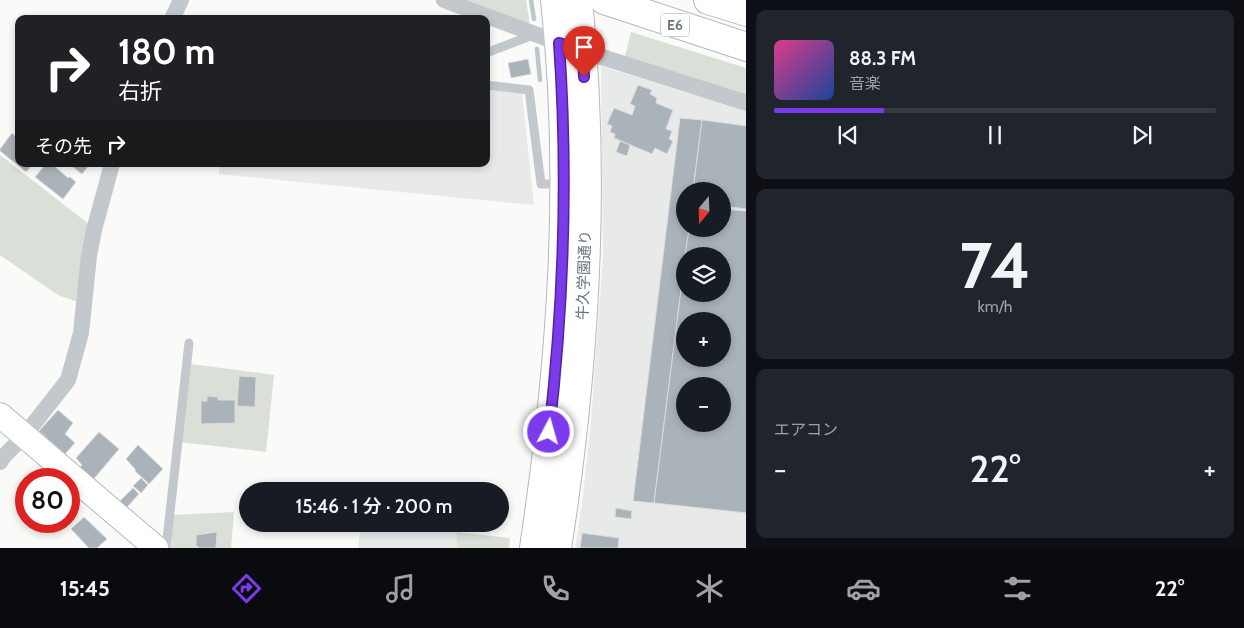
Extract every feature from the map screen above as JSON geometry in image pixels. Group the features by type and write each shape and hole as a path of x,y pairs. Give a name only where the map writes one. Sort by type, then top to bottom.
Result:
{"highway":[{"name":"E6","path":"604,0 746,47"},
{"path":"708,0 746,12"},
{"name":"牛久学園通り","path":"557,548 564,507 577,392 584,288 586,151 567,9"},
{"name":"牛久学園通り","path":"534,548 555,379 564,241 562,92 571,47"}],"street":[{"path":"174,15 181,0"},
{"path":"444,0 482,15"},
{"path":"490,18 533,35 746,103"},
{"path":"0,462 24,436 68,380 81,333 92,239 111,167"},
{"path":"0,415 156,548"}],"lane":[{"path":"490,51 533,35"},
{"path":"490,85 529,90 541,184 564,184"},
{"path":"166,548 189,343"}],"shaded area":[{"path":"467,0 526,0 530,25"},
{"path":"631,32 746,68 746,95 625,57"},
{"path":"601,66 746,111 746,548 575,548 591,421 603,256"},
{"path":"490,89 522,93 534,205 219,174 219,167 490,167"},
{"path":"0,155 90,225 78,302 58,295 0,255"},
{"path":"191,364 274,375 266,452 180,442"},
{"path":"234,512 231,548 171,548 173,515"},
{"path":"360,532 457,532 457,548 358,548"},
{"path":"457,532 510,538 509,548 457,548"}],"building":[{"path":"528,59 531,74 511,78 508,63"},
{"path":"638,85 652,90 650,94 657,98 656,103 673,110 666,129 672,131 669,139 673,141 667,154 655,148 652,154 614,138 615,134 610,132 612,126 607,124 614,108 632,115 635,106 630,104"},
{"path":"680,118 702,120 694,182 676,182 676,238 688,238 687,247 676,247 676,302 680,302 678,312 676,312 676,331 654,503 633,501"},
{"path":"702,120 746,126 746,209 731,207 731,182 694,182"},
{"path":"12,133 15,136 15,163 0,151"},
{"path":"620,141 630,145 627,156 616,152"},
{"path":"20,167 30,167 26,172"},
{"path":"43,167 55,167 76,182 63,199 35,177"},
{"path":"73,167 88,167 82,174"},
{"path":"731,210 746,211 746,513 654,503 676,329 676,367 731,367 731,312 678,312 679,302 731,302 731,247 686,247 688,238 731,238"},
{"path":"239,376 256,377 255,407 237,406"},
{"path":"207,396 218,397 218,400 235,400 235,423 201,424 201,401 207,401"},
{"path":"58,410 73,423 65,434 75,443 65,454 39,431"},
{"path":"99,432 119,449 92,481 80,471 79,468 82,465 76,458"},
{"path":"138,445 163,469 149,484 135,471 126,459"},
{"path":"141,478 148,485 141,493 133,486"},
{"path":"133,488 139,494 126,508 120,501"},
{"path":"616,508 632,511 631,519 615,517"},
{"path":"84,517 107,539 97,548 89,548 75,533 80,533 80,521"},
{"path":"217,532 216,548 199,548 196,545 196,535"},
{"path":"582,533 619,538 618,548 580,548"}],"waterway":[{"path":"531,0 534,19"},
{"path":"537,49 540,80"}],"route":[{"path":"549,432 555,379 564,241 564,150 559,43 583,51 584,77"}]}
